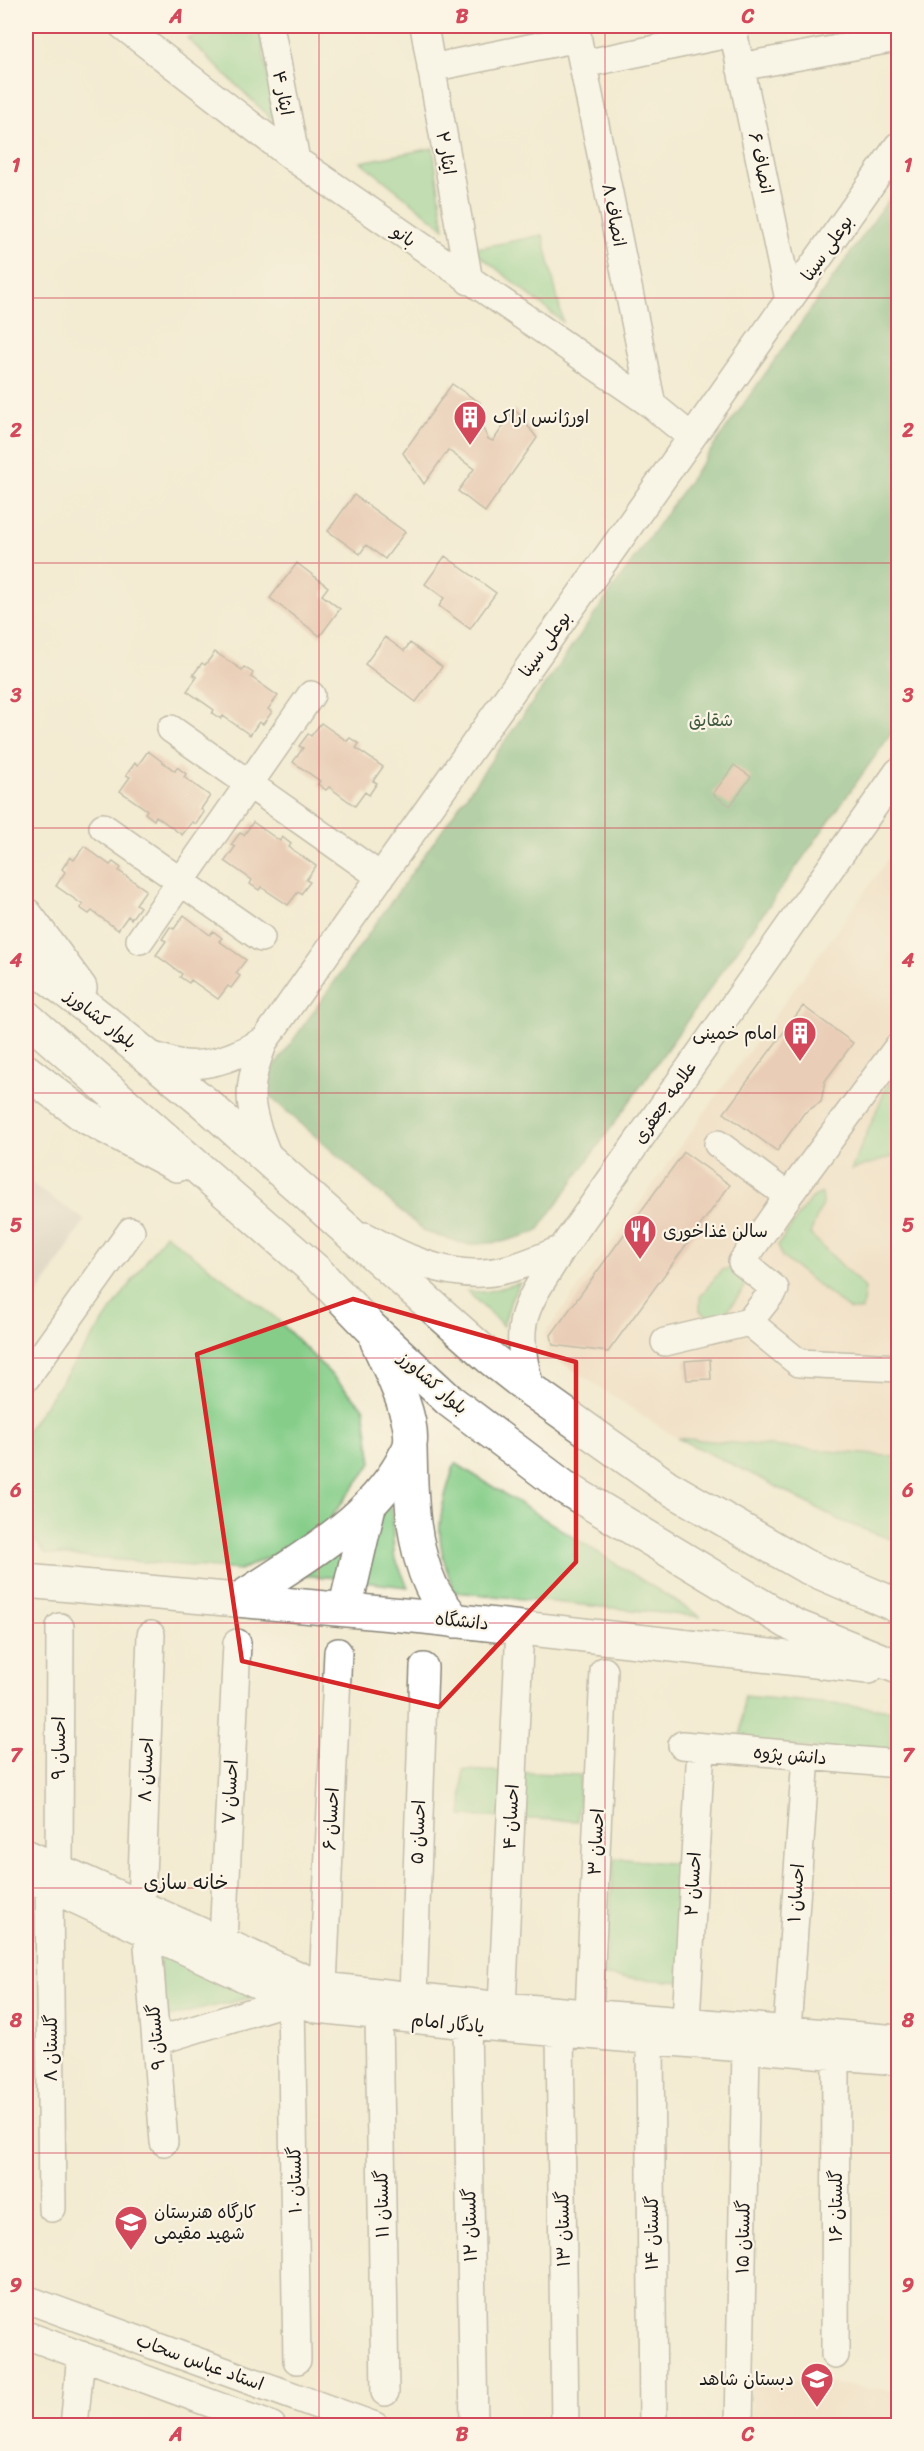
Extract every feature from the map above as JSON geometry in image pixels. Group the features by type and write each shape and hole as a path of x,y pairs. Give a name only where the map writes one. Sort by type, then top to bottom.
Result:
{"main road":[{"path":"26,915 102,1019"},
{"name":"بلوار کشاورز","path":"26,960 146,1054 269,1159 489,1357 531,1390 666,1486 805,1566 898,1606"},
{"name":"بلوار کشاورز","path":"26,1017 316,1271 371,1328 450,1401 564,1487 793,1625 898,1669"},
{"path":"26,1071 83,1115 228,1193"},
{"path":"371,1328 400,1393 407,1420 411,1497 421,1560 432,1588 455,1621"},
{"path":"238,1600 316,1548 369,1506 393,1478 410,1446"},
{"path":"345,1610 369,1506"},
{"name":"دانشگاه","path":"26,1581 455,1621 898,1669"}],"street":[{"name":"بانو","path":"123,26 296,160 652,405 691,437"},
{"name":"ایثار ۴","path":"270,26 296,160"},
{"name":"ایثار ۲","path":"424,26 469,281"},
{"path":"431,68 579,42 732,29"},
{"name":"انصاف ۶","path":"732,29 789,300"},
{"path":"740,67 897,37"},
{"name":"انصاف ۸","path":"579,42 652,405"},
{"name":"بوعلی سینا","path":"269,1159 254,1122 250,1091 254,1066 265,1040 898,146"},
{"path":"140,940 311,695"},
{"path":"171,729 381,877"},
{"name":"علامه جعفری","path":"531,1390 522,1359 520,1328 528,1304 562,1248 898,772"},
{"path":"103,827 261,938"},
{"path":"146,1054 184,1064 214,1062 239,1055 265,1040"},
{"path":"665,1342 750,1322 775,1289 742,1262 898,1047"},
{"path":"718,1144 788,1196"},
{"path":"336,1219 413,1261 446,1270 483,1274 521,1265 562,1248"},
{"path":"28,1370 131,1231"},
{"path":"750,1322 799,1363 898,1368"},
{"name":"احسان ۹","path":"45,1878 60,1627"},
{"name":"احسان ۴","path":"502,2006 520,1628"},
{"name":"احسان ۸","path":"141,1905 151,1635"},
{"name":"احسان ۷","path":"223,1941 237,1643"},
{"name":"احسان ۶","path":"323,1986 338,1652"},
{"name":"احسان ۵","path":"412,1997 424,1667"},
{"name":"احسان ۳","path":"589,2013 604,1671"},
{"name":"دانش پژوه","path":"692,1746 898,1764"},
{"name":"احسان ۲","path":"686,2021 692,1746"},
{"name":"احسان ۱","path":"787,2030 806,1756"},
{"name":"یادگار امام","path":"26,1853 45,1878 147,1933 291,2000 317,2009 467,2025 898,2061"},
{"name":"یادگار امام","path":"45,1878 141,1905 323,1986 502,2006 898,2039"},
{"name":"گلستان ۸","path":"45,1878 52,2208"},
{"name":"گلستان ۹","path":"147,1933 164,2142"},
{"path":"157,2041 291,2000"},
{"name":"گلستان ۱۰","path":"291,2000 297,2360"},
{"name":"گلستان ۱۱","path":"379,2016 385,2392"},
{"name":"گلستان ۱۲","path":"467,2025 474,2425"},
{"name":"گلستان ۱۳","path":"560,2033 565,2426"},
{"name":"گلستان ۱۴","path":"650,2040 653,2426"},
{"name":"گلستان ۱۵","path":"739,2426 746,2048"},
{"name":"گلستان ۱۶","path":"835,2355 836,2056"},
{"name":"استاد عباس سحاب","path":"26,2299 375,2426"},
{"name":"استاد عباس سحاب","path":"26,2335 272,2426"},
{"path":"74,2426 81,2355"}],"highlighted area":[{"path":"353,1299 576,1362 576,1562 439,1707 242,1661 197,1354"}],"shaded area":[{"path":"898,845 898,1457 677,1438 549,1354 545,1334"},
{"path":"26,1180 85,1220 26,1313"},
{"name":"دبستان شاهد","path":"749,2375 898,2391 898,2425 750,2425"}],"green space":[{"path":"259,26 276,123 187,38"},
{"path":"433,148 444,228 361,162"},
{"name":"شقایق","path":"898,186 898,724 537,1232 502,1242 468,1245 425,1232 268,1095 267,1077"},
{"path":"543,235 563,322 472,249"},
{"path":"898,1078 898,1158 895,1156 851,1170 887,1086"},
{"path":"822,1193 823,1202 810,1234 865,1288 862,1310 850,1310 782,1257 778,1245 811,1198"},
{"path":"165,1234 276,1318 364,1408 372,1463 329,1520 290,1547 240,1570 46,1554 26,1529 26,1432"},
{"path":"733,1268 741,1272 745,1287 724,1315 713,1319 700,1311 700,1297 721,1270"},
{"path":"520,1283 512,1297 503,1326 467,1291 485,1292"},
{"path":"677,1438 898,1457 898,1542 841,1521 762,1479"},
{"path":"455,1463 701,1617 455,1592 443,1557 440,1527 441,1513"},
{"path":"391,1499 394,1555 408,1587 364,1582 368,1535"},
{"path":"342,1545 340,1578 296,1575"},
{"path":"744,1696 898,1710 898,1756 740,1742"},
{"path":"463,1770 580,1775 578,1821 462,1816"},
{"path":"614,1858 689,1865 680,1982 605,1976"},
{"path":"158,1949 258,1996 169,2017 163,2008"}],"building":[{"name":"اورژانس اراک","path":"452,384 480,403 471,415 479,420 488,439 493,441 515,409 537,438 485,512 458,491 474,469 448,450 424,484 403,453"},
{"path":"354,495 405,532 385,559 366,545 360,554 328,531"},
{"path":"445,556 496,593 470,629 439,606 444,598 425,584"},
{"path":"297,563 328,587 322,595 340,609 320,636 270,598"},
{"path":"385,637 404,651 410,643 442,667 416,702 365,664"},
{"path":"215,652 242,670 244,667 253,673 251,677 278,696 268,709 272,712 263,724 259,722 250,735 223,716 221,719 212,713 214,710 187,691 197,677 193,675"},
{"path":"321,723 347,741 350,738 359,744 356,748 383,767 373,781 377,783 369,795 365,792 355,806 329,787 326,790 318,784 320,781 293,762 303,748 299,746"},
{"path":"148,751 175,771 177,767 186,774 184,777 210,796 201,809 204,812 196,824 192,822 182,835 156,816 154,820 145,813 147,810 120,791 130,777 126,775 135,763 138,765"},
{"path":"734,765 751,777 730,806 713,794"},
{"path":"253,822 280,841 282,837 291,844 289,847 316,866 306,880 310,882 288,905 261,887 259,890 250,884 252,880 225,861 235,847 231,845 240,833 244,835"},
{"path":"84,846 110,865 113,862 121,868 119,871 146,890 136,904 140,907 131,919 128,916 118,930 92,911 89,914 80,908 83,905 56,886 65,872 62,869 70,857 74,860"},
{"path":"184,915 210,935 213,931 222,938 219,941 246,960 236,973 240,976 218,999 191,980 189,983 180,977 182,974 156,955 166,941 162,939 170,927 174,929"},
{"name":"امام خمینی","path":"803,1006 853,1043 825,1081 821,1102 804,1113 777,1151 724,1113"},
{"name":"سالن غذاخوری","path":"684,1152 730,1185 608,1352 553,1345 551,1335"},
{"path":"710,1359 711,1379 687,1380 685,1361"}],"place":[{"name":"اورژانس اراک","path":"470,446"},
{"name":"امام خمینی","path":"800,1062"},
{"name":"سالن غذاخوری","path":"640,1260"},
{"name":"کارگاه هنرستان شهید مقیمی","path":"131,2251"},
{"name":"دبستان شاهد","path":"817,2408"}],"district":[{"name":"خانه سازی","path":"186,1882"}]}
